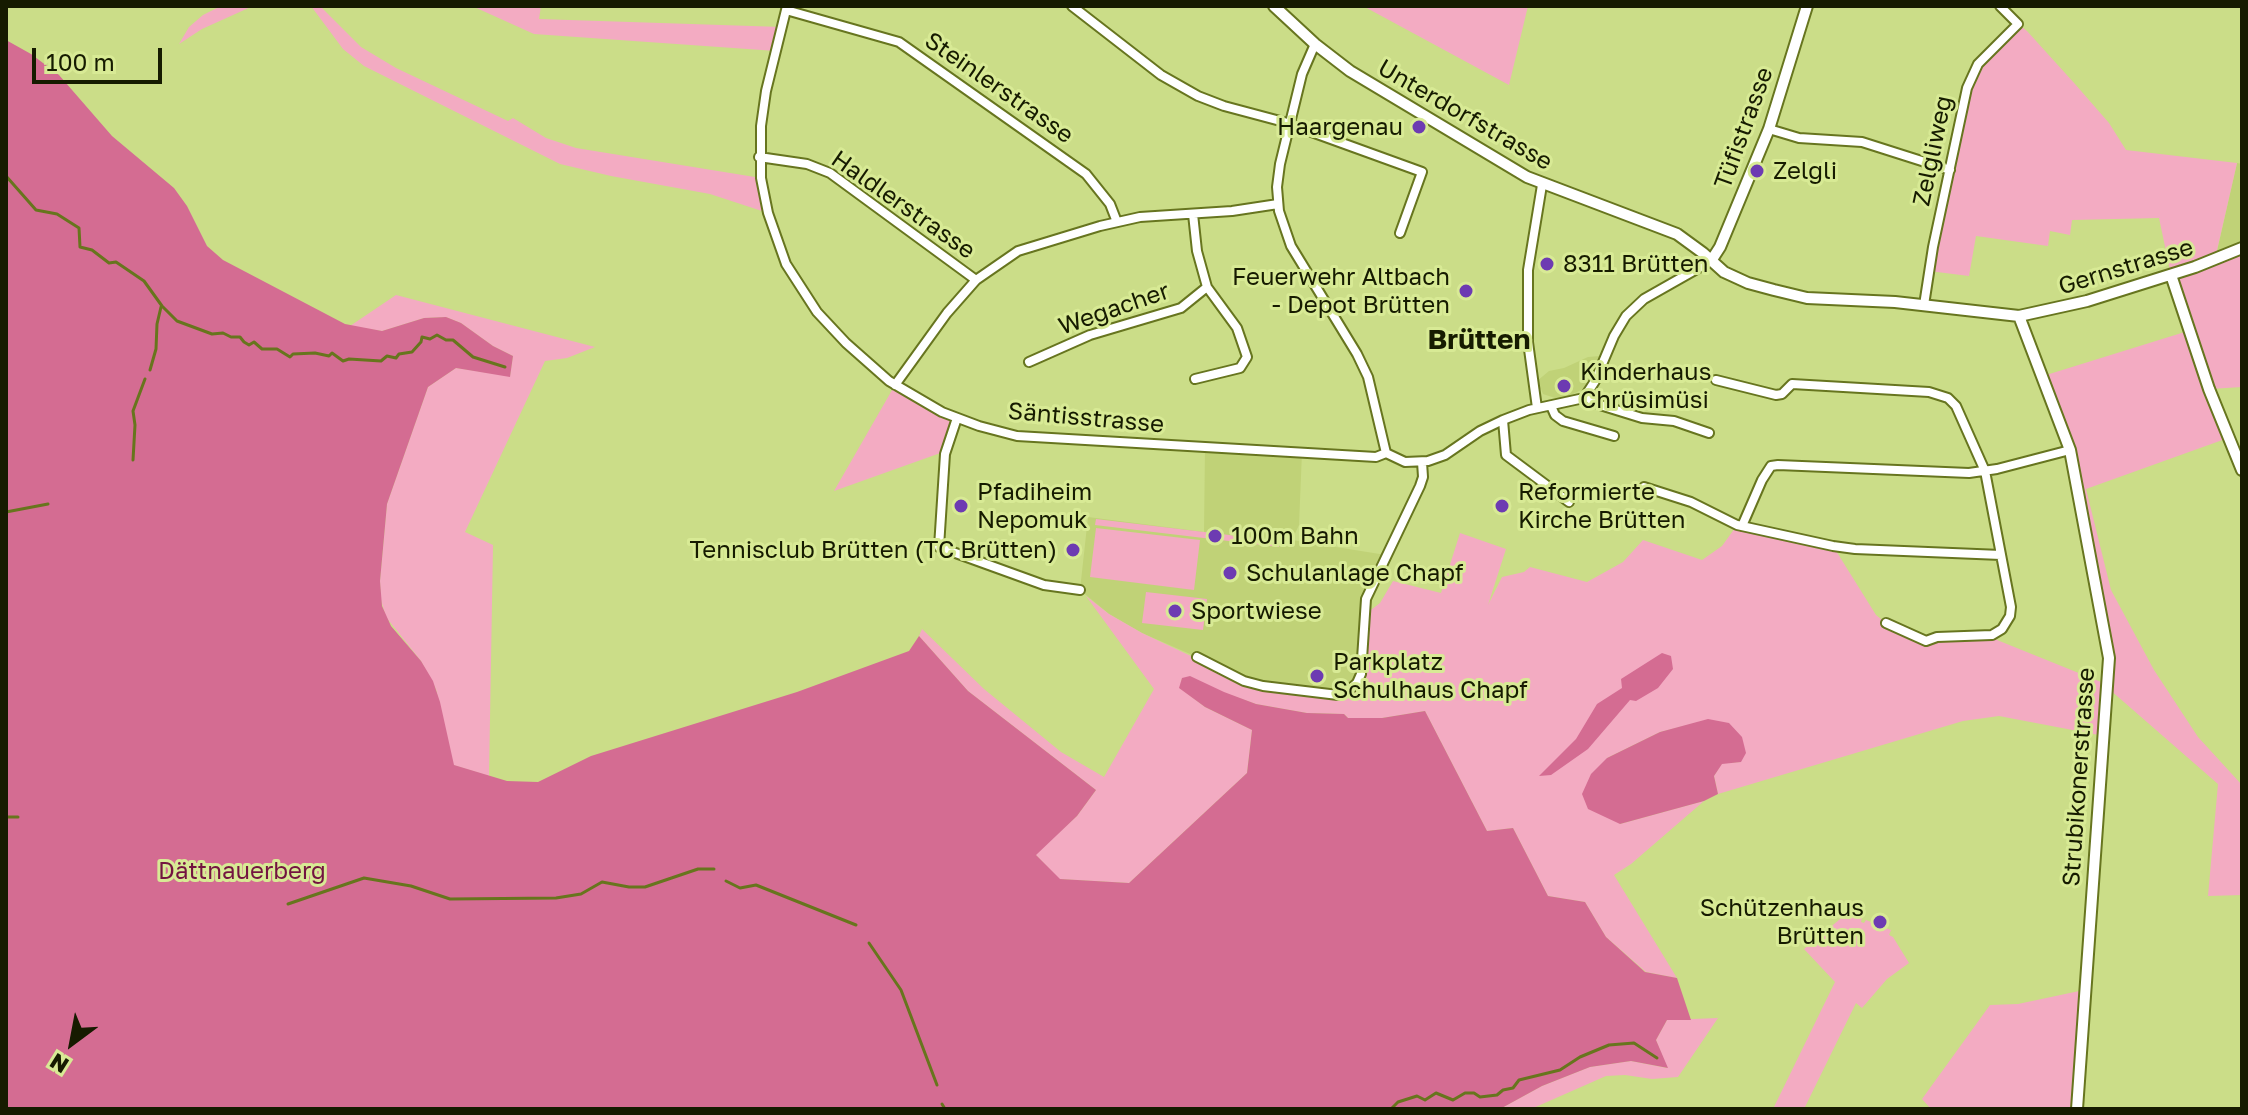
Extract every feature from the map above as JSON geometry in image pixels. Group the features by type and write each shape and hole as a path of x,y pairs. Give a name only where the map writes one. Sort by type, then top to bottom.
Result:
{"street":[{"path":"1072,6 1156,71 1189,91 1224,106 1290,125 1422,172 1400,233"},
{"name":"Unterdorfstrasse","path":"1274,6 1315,44 1360,77 1542,185 1677,234 1724,272 1748,283 1807,298 1924,305 2019,316"},
{"name":"Tüfistrasse","path":"1711,261 1720,247 1769,129 1807,6"},
{"name":"Zelgliweg","path":"1924,305 1933,247 1972,75 1985,56 2018,24 2000,6"},
{"name":"Säntisstrasse","path":"786,8 766,91 759,157 768,213 781,252 817,312 846,343 895,385 957,418 1017,436 1376,457 1386,453 1400,461 1422,462"},
{"name":"Steinlerstrasse","path":"786,8 899,42 1086,174 1110,204 1117,222"},
{"path":"1315,44 1302,74 1280,164 1278,204 1287,236 1368,377 1386,453"},
{"path":"1769,129 1799,138 1862,142 1950,170"},
{"name":"Haldlerstrasse","path":"759,157 807,164 830,173 976,280"},
{"path":"1537,408 1528,342 1528,270 1542,185"},
{"path":"895,385 947,313 976,280 1018,251 1140,217 1278,204"},
{"path":"1193,214 1197,251 1207,287 1237,328 1247,357 1240,368 1195,379"},
{"name":"Gernstrasse","path":"2019,316 2087,301 2171,275 2242,248"},
{"path":"1586,397 1626,316 1644,299 1711,261"},
{"path":"2171,275 2209,389 2242,470"},
{"name":"Wegacher","path":"1029,362 1090,335 1181,308 1207,287"},
{"name":"Strubikonerstrasse","path":"2019,316 2070,450 2109,673 2077,1109"},
{"path":"1716,380 1776,395 1782,394 1792,384 1938,394 1948,398 1962,415 1985,471 2010,616 2002,629 1992,635 1937,637 1926,641 1886,623"},
{"path":"1197,657 1235,677 1263,686 1338,695 1348,691 1361,674 1366,599 1420,486 1422,462 1445,455 1475,434 1503,420 1537,408 1586,397 1603,406 1642,418 1674,421 1709,433"},
{"path":"1551,406 1555,415 1563,421 1614,436"},
{"path":"957,418 945,454 939,547 1044,585 1080,590"},
{"path":"1503,420 1506,455 1569,502"},
{"path":"1740,525 1771,466 1985,471 2070,450"},
{"path":"1644,487 1691,502 1740,525 1855,549 2001,555"}],"shaded area":[{"path":"221,6 253,6 202,29 179,44 189,27"},
{"path":"311,6 320,6 361,47 396,68 508,121 513,118 546,138 576,148 761,178 768,213 710,194 560,164 364,66 343,49"},
{"path":"472,6 541,6 539,19 782,27 776,51 534,34"},
{"path":"1363,6 1528,6 1509,85"},
{"path":"2018,24 2109,123 2126,150 2237,163 2215,259 2242,248 2242,387 2210,389 2228,438 2086,489 2111,590 2154,670 2198,737 2242,785 2242,895 2208,896 2218,784 2109,689 2104,736 1999,716 1963,721 1718,794 1714,776 1722,763 1741,762 1708,720 1660,732 1607,758 1620,824 1704,801 1614,875 1677,978 1646,972 1606,937 1585,902 1548,896 1513,828 1487,831 1425,711 1382,718 1307,713 1256,704 1182,678 1180,688 1205,707 1252,730 1247,773 1129,883 1059,879 1035,854 1077,816 1096,790 968,691 919,636 922,629 984,689 1061,752 1104,777 1154,689 1086,596 1142,633 1244,681 1338,695 1357,683 1367,613 1380,603 1393,581 1441,593 1460,533 1506,549 1488,605 1502,577 1524,572 1530,567 1587,582 1623,562 1643,540 1702,560 1722,546 1735,528 1833,546 1876,615 1886,623 1925,641 1992,635 1997,640 2108,687 2109,673 2079,489 2043,376 2188,331 2171,275 2159,218 2072,220 2070,235 2050,231 2048,246 1976,236 1969,276 1929,271 1972,75"},
{"path":"2237,163 2242,164 2242,248 2215,260"},
{"path":"396,295 595,347 567,358 545,361 465,532 493,545 489,776 453,765 436,689 421,661 386,617 380,581 387,504 428,387 456,368 510,376 513,356 446,317 424,318 382,331 350,326"},
{"path":"1600,356 1583,389 1558,399 1543,394 1539,389 1537,381 1549,371 1588,357"},
{"path":"895,385 957,418 946,451 834,491"},
{"name":"Schulanlage Chapf","path":"1205,447 1302,452 1299,525 1292,540 1386,555 1366,599 1357,683 1338,695 1263,686 1142,633 1109,614 1080,590 1088,517 1204,532"},
{"name":"100m Bahn","path":"1096,519 1279,541 1279,547 1095,525"},
{"path":"1096,528 1200,540 1194,590 1090,577"},
{"name":"Sportwiese","path":"1146,592 1207,599 1203,630 1142,623"},
{"path":"1865,904 1861,922 1866,920 1891,930 1889,935 1909,963 1887,979 1862,1008 1856,1003 1804,1109 1773,1109 1835,982 1804,949 1851,910"},
{"path":"2084,990 2077,1109 1931,1109 1922,1099 1990,1005 2018,1004"},
{"path":"1718,1018 1678,1077 1606,1076 1531,1109 1500,1109 1542,1086 1590,1067 1631,1061 1667,1068 1656,1040 1667,1020"}],"green space":[{"name":"Dättnauerberg","path":"6,40 59,75 112,136 174,188 207,246 223,260 345,324 382,331 424,318 446,317 513,356 510,377 456,368 428,387 387,504 380,581 382,606 391,626 421,661 433,681 454,765 507,781 538,782 591,756 797,692 909,651 919,636 968,691 1096,790 1077,816 1036,855 1060,879 1129,883 1247,773 1252,730 1205,707 1179,688 1182,678 1190,676 1256,704 1307,713 1382,718 1425,711 1487,831 1513,828 1548,896 1585,902 1606,937 1645,972 1677,978 1691,1020 1667,1020 1656,1040 1668,1068 1631,1061 1590,1067 1542,1086 1500,1109 6,1109"},
{"path":"1662,653 1671,656 1673,669 1658,688 1636,701 1630,700 1588,749 1551,775 1539,776 1576,739 1597,704 1622,688 1621,679"},
{"path":"1708,719 1729,723 1742,737 1746,753 1741,762 1722,764 1714,776 1718,794 1704,801 1620,824 1588,809 1582,794 1591,774 1607,758 1660,732"}],"waterway":[{"path":"6,176 36,210 57,214 79,228 80,247 92,250 109,263 116,262 144,281 177,321 212,334 240,337 249,345 254,342 262,349 277,349 290,357 293,354 329,356 332,353 343,361 381,361 387,356 396,358 399,354 412,352 422,337 430,339 437,335 453,340 473,357 505,367"},
{"path":"150,370 161,307"},
{"path":"133,460 133,411 145,379"},
{"path":"6,512 48,504"},
{"path":"6,817 18,817"},
{"path":"288,904 364,878 411,886 450,899 556,898 581,894 602,882 645,887 698,869 714,869"},
{"path":"726,881 740,888 756,885 856,925"},
{"path":"869,943 901,990 937,1085"},
{"path":"1391,1109 1398,1102 1417,1096 1425,1100 1436,1093 1453,1100 1465,1093 1480,1097 1497,1095 1513,1088 1519,1080 1560,1070 1580,1057 1609,1045 1634,1043 1657,1058"},
{"path":"942,1104 945,1109"}],"place":[{"name":"Haargenau","path":"1419,127"},
{"name":"Zelgli","path":"1757,171"},
{"name":"8311 Brütten","path":"1547,264"},
{"name":"Feuerwehr Altbach - Depot Brütten","path":"1466,291"},
{"name":"Kinderhaus Chrüsimüsi","path":"1564,386"},
{"name":"Pfadiheim Nepomuk","path":"961,506"},
{"name":"Reformierte Kirche Brütten","path":"1502,506"},
{"name":"100m Bahn","path":"1215,536"},
{"name":"Tennisclub Brütten (TC Brütten)","path":"1073,550"},
{"name":"Schulanlage Chapf","path":"1230,573"},
{"name":"Sportwiese","path":"1175,611"},
{"name":"Parkplatz Schulhaus Chapf","path":"1317,676"},
{"name":"Schützenhaus Brütten","path":"1880,922"}],"district":[{"name":"Brütten","path":"1479,340"}]}
